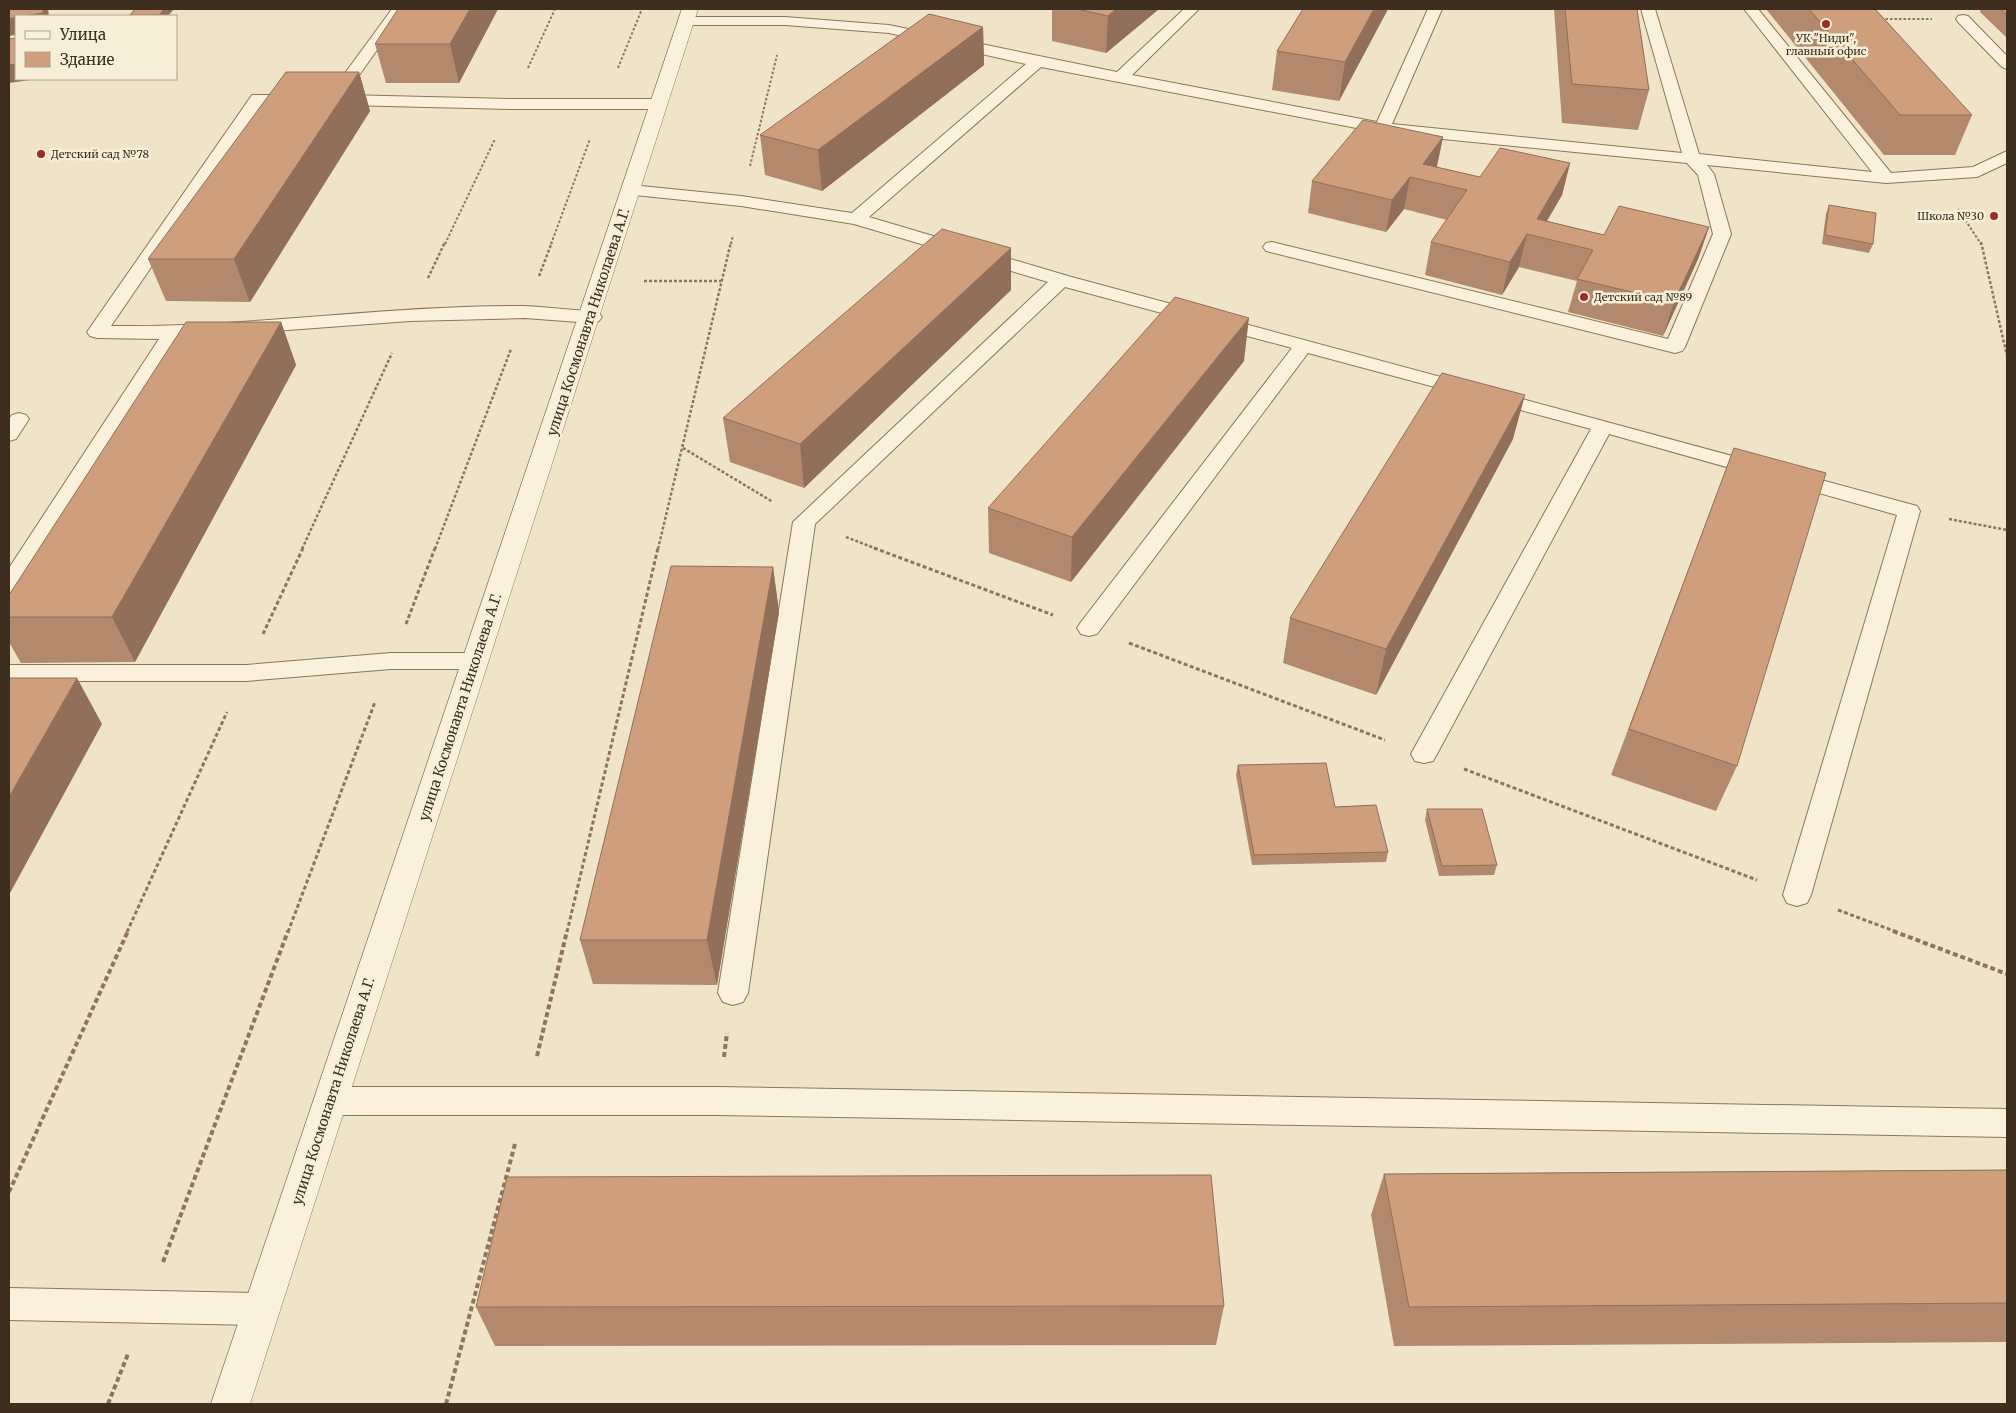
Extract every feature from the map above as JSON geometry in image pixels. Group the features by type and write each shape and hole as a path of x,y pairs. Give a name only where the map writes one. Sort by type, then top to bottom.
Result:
{"street":[{"name":"улица Космонавта Николаева А.Г.","path":"230,1404 475,661 592,316 658,104 688,15"}],"lane":[{"path":"334,100 399,9"},
{"path":"1122,76 1192,9"},
{"path":"1382,128 1435,9"},
{"path":"1272,247 1675,347 1722,234 1706,174 1692,159 1648,9"},
{"path":"1751,9 1886,178"},
{"path":"688,15 785,21 890,22 1038,62 1122,76 1382,128 1886,178 1977,172 2007,156"},
{"path":"1963,19 2007,64"},
{"path":"856,219 1038,62"},
{"path":"592,316 525,312 410,315 172,333 97,332 258,98 512,104 658,104"},
{"path":"631,190 741,201 856,219 1061,280 1304,344 1909,511 1796,895"},
{"path":"733,993 804,522 1061,280"},
{"path":"9,585 172,333"},
{"path":"1089,628 1304,344"},
{"path":"1424,754 1603,426"},
{"path":"9,673 246,672 391,660 475,661"},
{"path":"329,1101 718,1101 2007,1123"},
{"path":"9,1304 261,1309"}],"path":[{"path":"9,1192 410,315 512,104 555,9"},
{"path":"616,72 642,9"},
{"path":"1880,19 1963,19"},
{"path":"750,167 779,46"},
{"path":"538,280 591,136"},
{"path":"1936,175 1983,246 2007,356"},
{"path":"536,1063 735,225"},
{"path":"636,281 721,281"},
{"path":"405,624 512,347"},
{"path":"683,448 804,522 2007,974"},
{"path":"1909,511 2007,530"},
{"path":"160,1270 376,699"},
{"path":"718,1101 733,993"},
{"path":"446,1404 516,1140"},
{"path":"108,1404 128,1352"}],"building":[{"path":"9,9 43,9 43,13 15,15 15,17 9,19"},
{"path":"135,9 164,9 159,15 130,15"},
{"path":"398,9 470,9 450,44 375,44"},
{"path":"1077,9 1116,9 1108,16"},
{"path":"1303,9 1374,9 1345,62 1277,51"},
{"path":"1565,9 1637,9 1649,90 1572,84"},
{"path":"1809,9 1875,9 1972,115 1900,115"},
{"path":"2001,9 2007,9 2007,15"},
{"path":"929,14 983,27 818,150 760,135"},
{"path":"15,38 15,64 9,65 9,39"},
{"path":"286,72 359,72 234,259 148,259"},
{"path":"1363,120 1443,137 1423,164 1480,177 1500,148 1570,163 1537,219 1604,235 1619,206 1709,227 1674,302 1577,279 1593,250 1527,234 1510,262 1431,242 1467,190 1410,177 1392,200 1312,181"},
{"path":"1829,205 1876,213 1873,244 1825,235"},
{"path":"942,229 1011,248 800,444 723,418"},
{"path":"1175,297 1249,318 1072,537 988,508"},
{"path":"186,322 281,322 112,617 9,617 9,595"},
{"path":"1442,373 1525,395 1386,649 1290,618"},
{"path":"1734,448 1826,473 1737,766 1629,729"},
{"path":"671,566 773,567 707,940 580,940"},
{"path":"9,678 77,678 9,797"},
{"path":"1326,763 1335,807 1376,805 1388,852 1254,855 1238,765"},
{"path":"1427,809 1482,809 1497,865 1442,866"},
{"path":"2007,1170 2007,1303 1409,1307 1384,1174"},
{"path":"1211,1175 1224,1306 476,1307 507,1177"}],"place":[{"name":"УК \"Ниди\", главный офис","path":"1826,24"},
{"name":"Детский сад №78","path":"41,154"},
{"name":"Школа №30","path":"1994,216"},
{"name":"Детский сад №89","path":"1584,297"}]}
